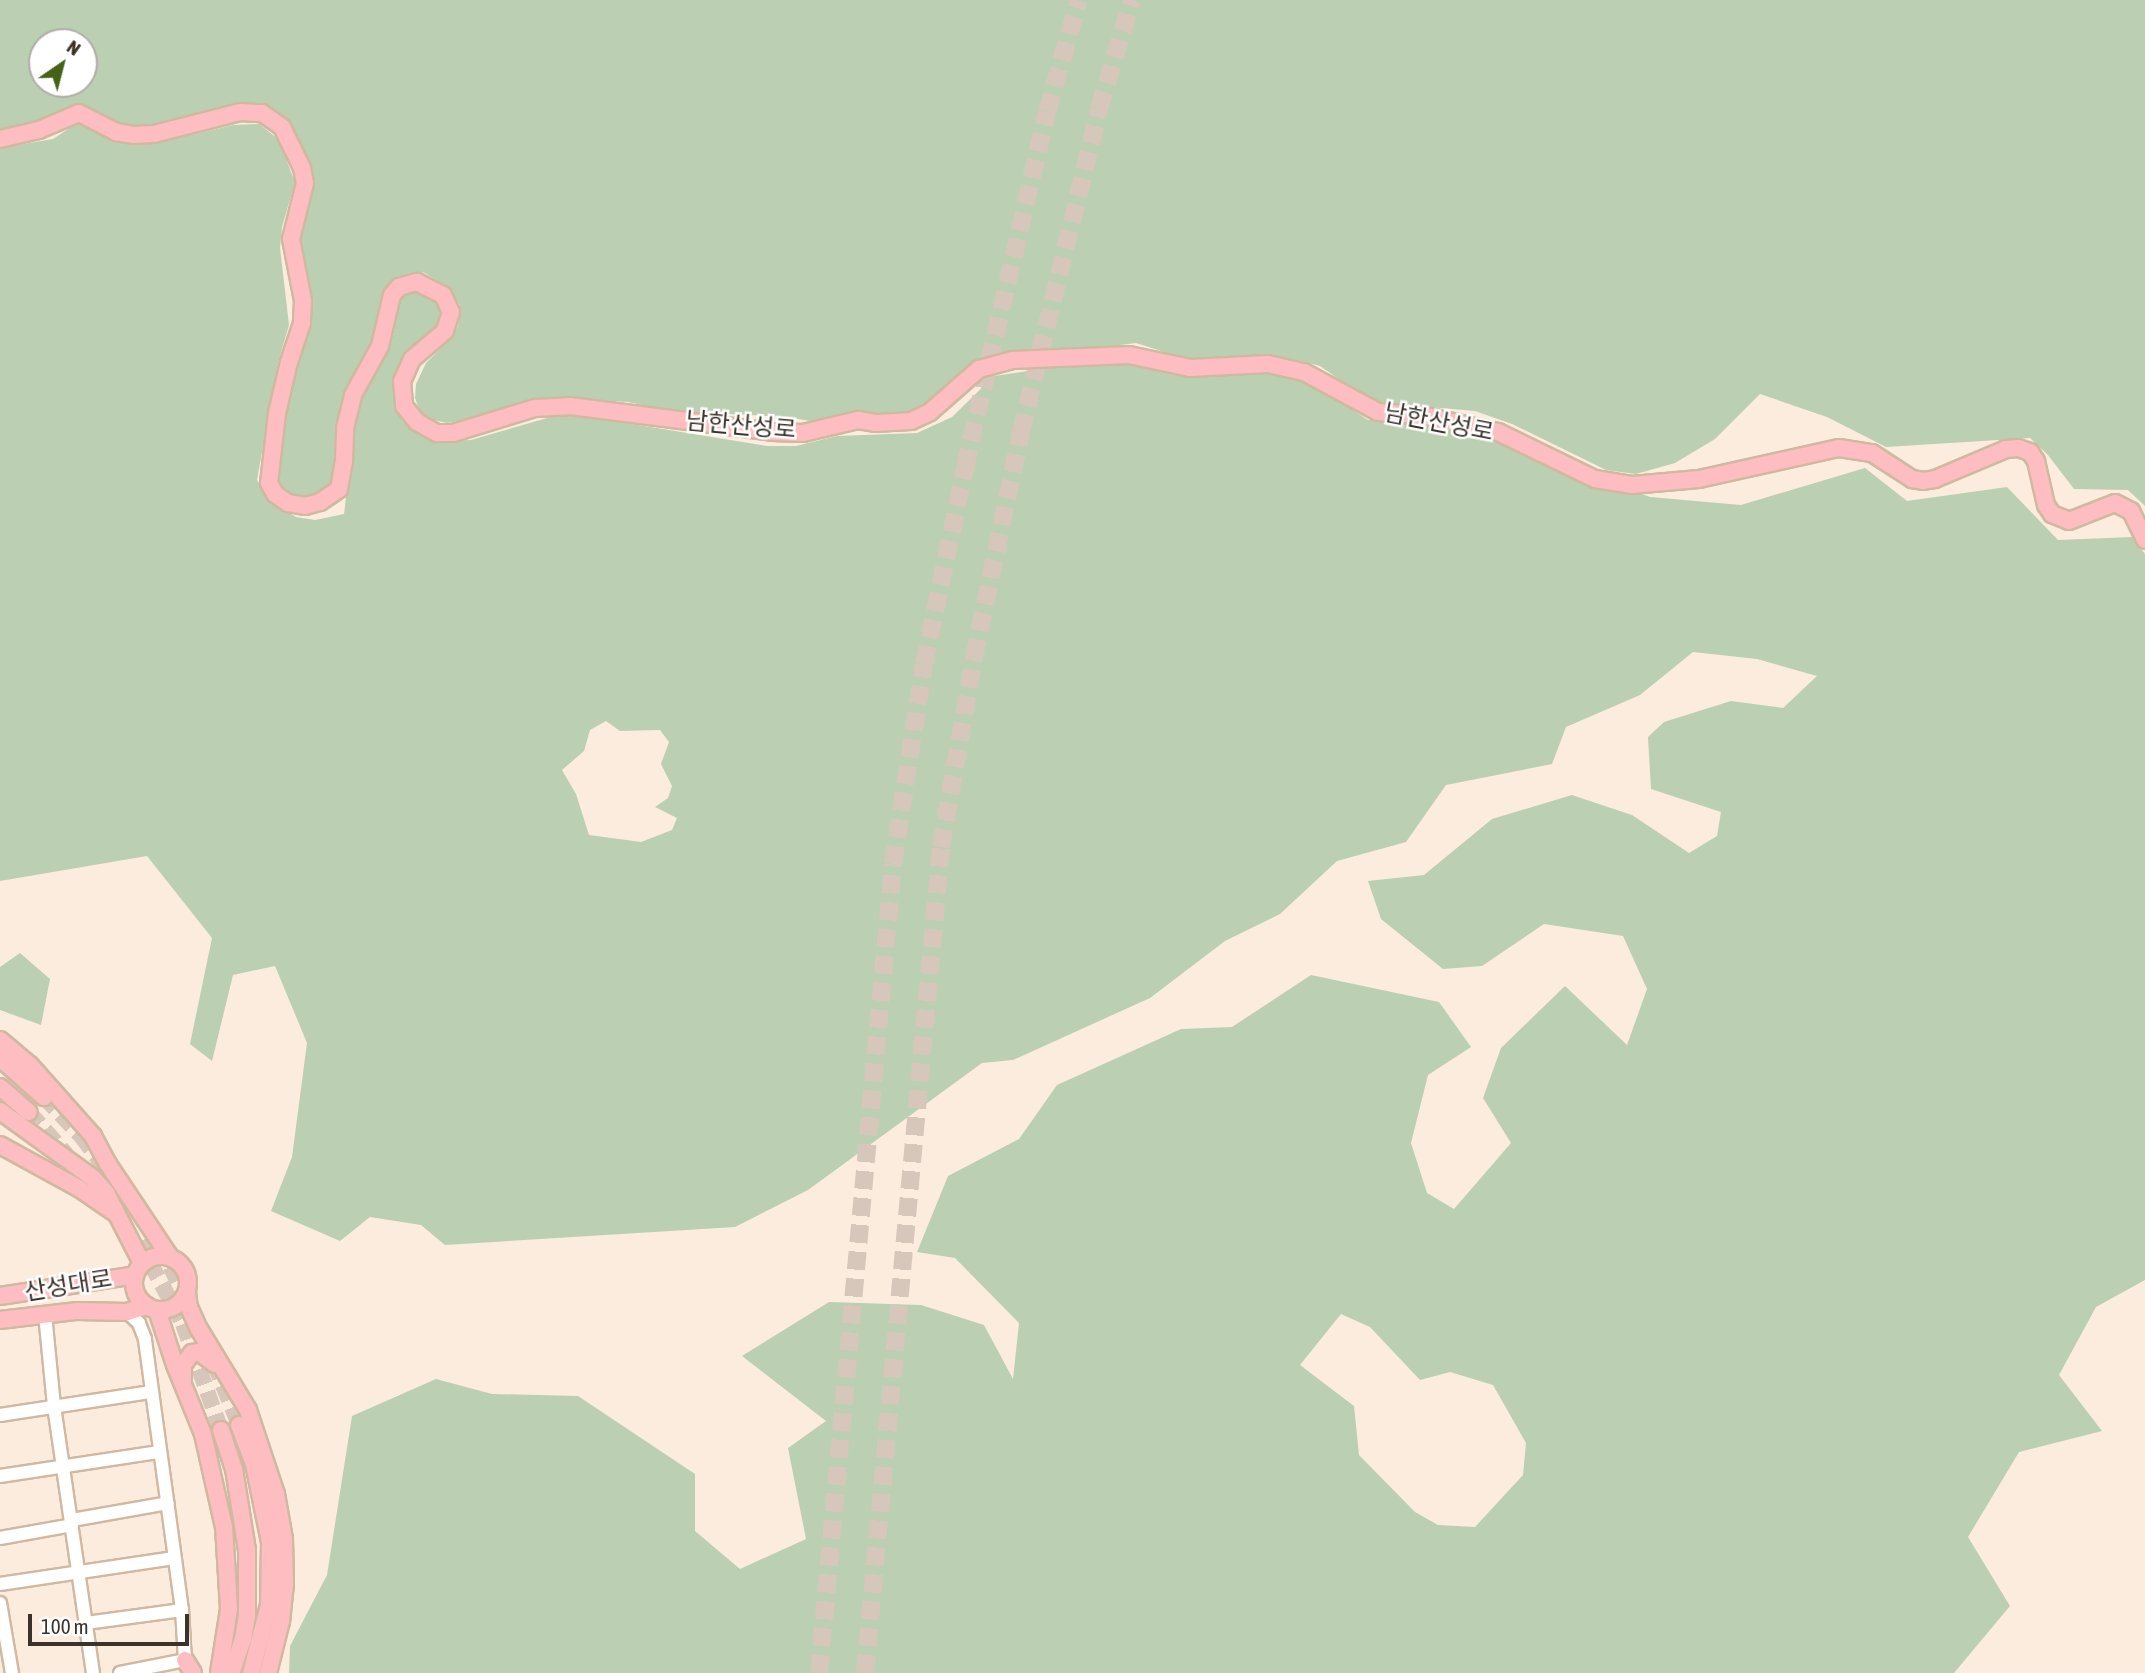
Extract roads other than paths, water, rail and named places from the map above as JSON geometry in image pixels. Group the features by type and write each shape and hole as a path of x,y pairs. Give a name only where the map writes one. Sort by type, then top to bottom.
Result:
{"main road":[{"name":"남한산성로","path":"0,139 39,130 79,113 116,132 133,135 154,134 240,112 262,113 282,127 302,168 305,183 291,239 303,313 277,414 269,483 275,494 288,503 305,506 320,502 339,489 345,462 345,428 353,395 380,346 392,295 399,287 417,282 443,295 451,312 445,331 412,359 402,381 404,407 417,422 437,433 453,433 535,408 570,406 772,432 803,433 858,420 875,423 911,421 930,412 979,369 1012,360 1129,355 1191,368 1268,363 1304,372 1378,412 1426,416 1498,432 1595,479 1632,485 1699,479 1839,448 1872,453 1912,479 1923,481 1935,479 2006,449 2018,448 2031,452 2036,461 2046,505 2052,514 2069,521 2115,503 2131,511 2145,540"},
{"path":"0,1040 30,1065 87,1128 170,1257 187,1274 189,1307 199,1329 231,1377 262,1447 284,1539 285,1584 281,1621 268,1673"},
{"path":"0,1058 44,1097"},
{"path":"0,1087 29,1112"},
{"path":"0,1111 93,1178 119,1216 139,1269 136,1292 152,1308 206,1445 224,1527 229,1609 219,1673"},
{"path":"56,1152 73,1156 85,1153 91,1143 87,1128"},
{"path":"0,1145 80,1189 119,1216"},
{"path":"139,1269 156,1256 170,1257"},
{"name":"산성대로","path":"0,1296 139,1269"},
{"path":"152,1308 175,1306 187,1293"},
{"name":"산성대로","path":"0,1320 45,1314 127,1312 152,1308"},
{"path":"184,1385 183,1365 192,1353 199,1352 231,1377"},
{"path":"239,1425 254,1464 270,1542 269,1605 251,1673"},
{"path":"221,1430 234,1469 247,1550 247,1615 243,1639 231,1673"}],"street":[{"name":"산성대로","path":"127,1312 139,1323 145,1339 189,1666"},
{"path":"45,1314 54,1406 93,1673"},
{"path":"0,1415 151,1391"},
{"path":"0,1476 159,1452"},
{"path":"0,1538 168,1503"},
{"path":"0,1584 78,1570 174,1558"},
{"path":"0,1603 12,1673"},
{"path":"86,1623 182,1610"},
{"path":"120,1673 189,1666"}],"tunnel":[{"path":"819,1673 893,864 924,664 965,467 1047,112 1079,0"},
{"path":"865,1673 941,847 974,657 1021,432 1099,109 1132,0"},
{"path":"44,1097 81,1136 104,1167"},
{"path":"29,1112 67,1155"},
{"path":"139,1242 183,1324 221,1430"},
{"path":"160,1245 190,1307"},
{"path":"214,1363 239,1425"}]}
